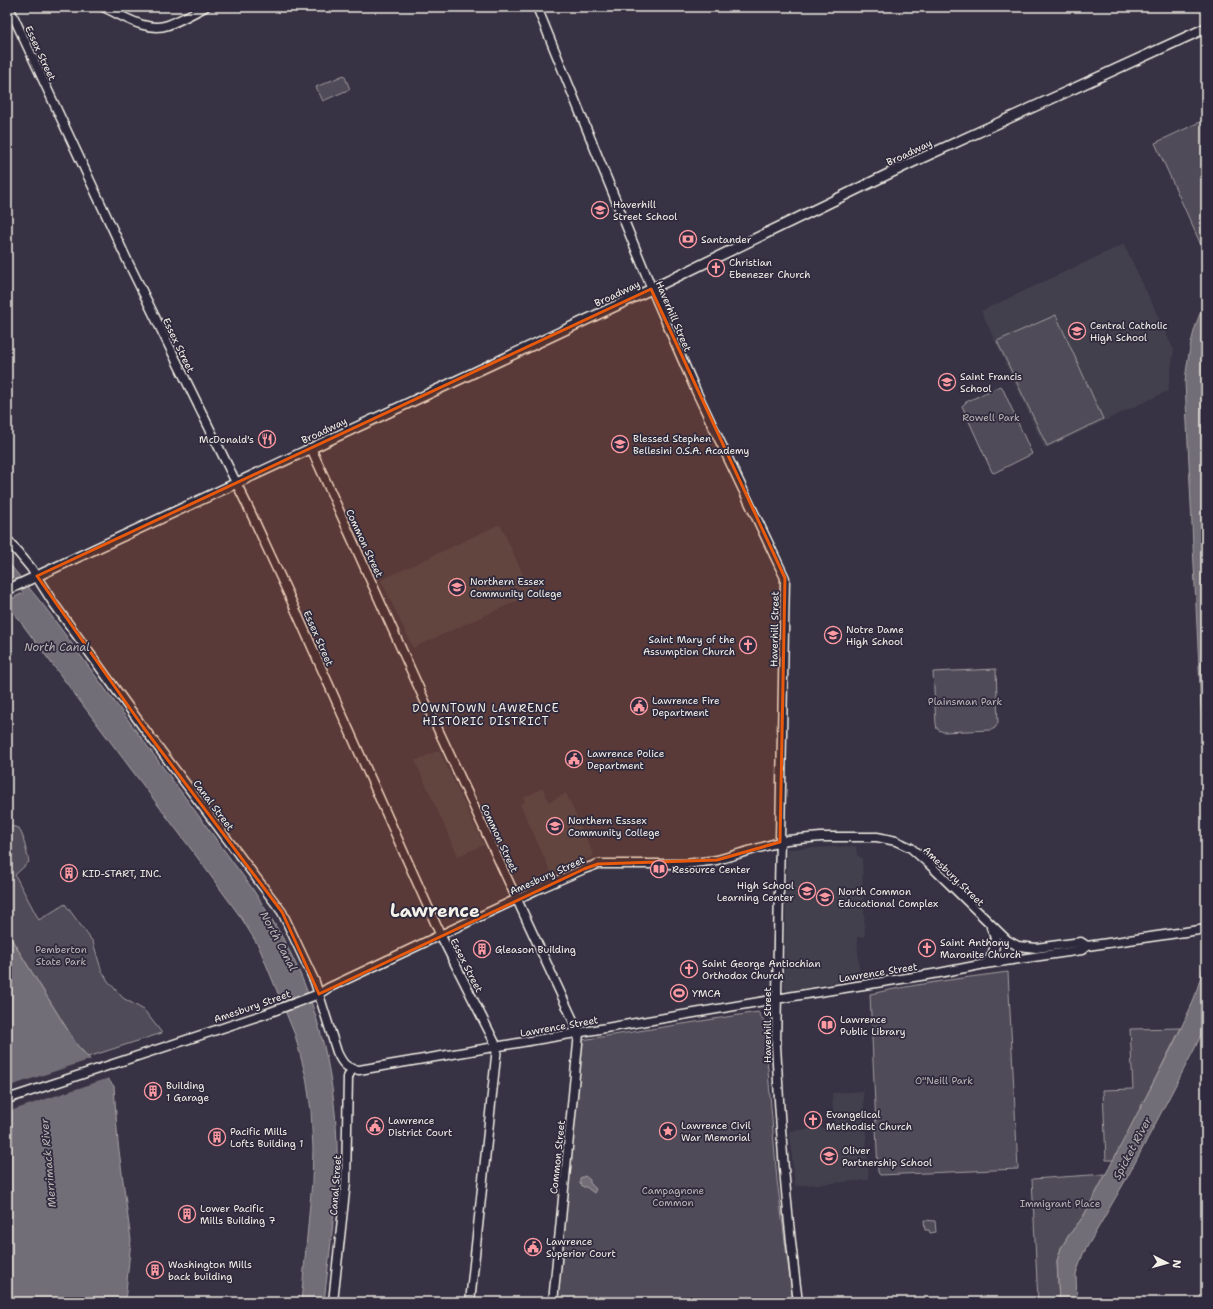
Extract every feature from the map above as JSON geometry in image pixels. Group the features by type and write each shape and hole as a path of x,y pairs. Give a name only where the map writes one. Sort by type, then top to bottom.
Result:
{"main road":[{"name":"Essex Street","path":"9,7 128,262 290,596 441,936 497,1047"},
{"path":"103,7 146,26 160,27 168,25 205,7"},
{"name":"Haverhill Street","path":"538,7 651,289 696,391 785,578 776,1045 778,1095 792,1255 798,1302"},
{"name":"Broadway","path":"7,590 651,289 911,163 1206,28"},
{"name":"Common Street","path":"311,448 426,704 579,1033 553,1302"},
{"name":"Canal Street","path":"7,539 37,576 52,601 143,727 282,912 337,1052 342,1063 352,1069 348,1077 346,1182 333,1302"},
{"name":"Amesbury Street","path":"7,1099 315,996 328,988 517,899 584,868 598,864 686,864 717,860 787,840 821,837 877,837 896,841 911,848 989,924 1007,940 1018,946 1036,948 1081,942 1087,946"},
{"path":"986,964 992,955 996,940 989,924"},
{"name":"Lawrence Street","path":"352,1069 358,1070 986,964 1082,950 1087,946 1206,929"},
{"path":"470,1302 497,1047"}],"highlighted area":[{"path":"651,289 785,578 780,842 717,860 598,864 584,869 319,994 282,912 143,727 37,576"}],"shaded area":[{"name":"Central Catholic High School","path":"1124,244 1174,350 1168,391 1045,449 981,311"},
{"name":"Northern Essex Community College","path":"498,525 501,526 532,594 413,648 381,580"},
{"path":"439,750 484,845 458,856 415,761"},
{"name":"Northern Esssex Community College","path":"543,788 549,802 566,793 594,856 552,875 520,804 525,802 523,798"},
{"name":"North Common Educational Complex","path":"856,846 857,855 862,858 865,937 857,937 860,978 788,991 784,988 787,849"},
{"name":"Oliver Partnership School","path":"863,1091 869,1180 795,1186 789,1131 834,1127 832,1093"}],"green space":[{"path":"344,75 350,89 323,101 316,87"},
{"path":"1206,119 1206,256 1155,143"},
{"path":"1056,315 1103,419 1047,446 997,341"},
{"name":"Rowell Park","path":"1000,386 1002,387 1032,454 994,473 992,472 962,406 966,402"},
{"name":"Plainsman Park","path":"996,669 998,723 995,728 991,730 943,732 937,729 933,672"},
{"name":"Pemberton State Park","path":"7,825 19,828 23,837 29,862 15,875 39,920 65,904 93,942 101,969 108,981 123,998 144,1010 162,1033 88,1057 77,1045 7,932"},
{"name":"O\"Neill Park","path":"1008,972 1018,1169 880,1175 878,1172 870,994 922,984"},
{"name":"Campagnone Common","path":"758,1012 764,1022 777,1180 793,1302 556,1302 582,1040"},
{"path":"1181,1028 1114,1160 1106,1160 1103,1090 1133,1089 1130,1029"},
{"name":"Immigrant Place","path":"1106,1174 1083,1217 1061,1248 1057,1261 1059,1302 1038,1302 1032,1179"},
{"path":"924,1220 935,1221 936,1232 930,1233 929,1230 925,1230"}],"water":[{"path":"1206,300 1206,809 1185,382 1192,340 1201,310"},
{"name":"North Canal","path":"7,561 44,606 252,888 282,937 302,979 312,1004 327,1058 332,1086 337,1142 337,1169 332,1236 324,1302 301,1302 312,1182 313,1149 311,1110 306,1077 295,1035 259,947 242,919 197,857 7,604 7,601 23,593 7,573"},
{"name":"Merrimack River","path":"7,932 77,1045 114,1086 118,1143 131,1240 125,1302 7,1302"},
{"name":"Spicket River","path":"1206,947 1206,1024 1128,1176 1083,1254 1076,1274 1077,1302 1059,1302 1057,1261 1061,1248 1083,1217 1175,1041 1193,1002 1202,973"},
{"path":"585,1176 590,1180 590,1183 596,1189 594,1193 580,1184 580,1178"}],"pier":[{"path":"92,1059 109,1078 7,1112 7,1087"}],"place":[{"name":"Haverhill Street School","path":"600,210"},
{"name":"Santander","path":"688,239"},
{"name":"Christian Ebenezer Church","path":"716,268"},
{"name":"Central Catholic High School","path":"1077,331"},
{"name":"Saint Francis School","path":"947,382"},
{"name":"McDonald's","path":"267,439"},
{"name":"Blessed Stephen Bellesini O.S.A. Academy","path":"620,444"},
{"name":"Northern Essex Community College","path":"457,587"},
{"name":"Notre Dame High School","path":"833,635"},
{"name":"Saint Mary of the Assumption Church","path":"748,645"},
{"name":"Lawrence Fire Department","path":"639,706"},
{"name":"Lawrence Police Department","path":"574,759"},
{"name":"Northern Esssex Community College","path":"555,826"},
{"name":"Resource Center","path":"659,869"},
{"name":"KID-START, INC.","path":"69,873"},
{"name":"High School Learning Center","path":"807,891"},
{"name":"North Common Educational Complex","path":"825,897"},
{"name":"Saint Anthony Maronite Church","path":"927,948"},
{"name":"Gleason Building","path":"482,949"},
{"name":"Saint George Antiochian Orthodox Church","path":"689,969"},
{"name":"YMCA","path":"679,993"},
{"name":"Lawrence Public Library","path":"827,1025"},
{"name":"Building 1 Garage","path":"153,1091"},
{"name":"Evangelical Methodist Church","path":"813,1120"},
{"name":"Lawrence District Court","path":"375,1126"},
{"name":"Lawrence Civil War Memorial","path":"668,1131"},
{"name":"Pacific Mills Lofts Building 1","path":"217,1137"},
{"name":"Oliver Partnership School","path":"829,1156"},
{"name":"Lower Pacific Mills Building 7","path":"187,1214"},
{"name":"Lawrence Superior Court","path":"533,1247"},
{"name":"Washington Mills back building","path":"155,1270"}],"district":[{"name":"DOWNTOWN LAWRENCE HISTORIC DISTRICT","path":"486,714"},
{"name":"Lawrence","path":"435,911"}]}
